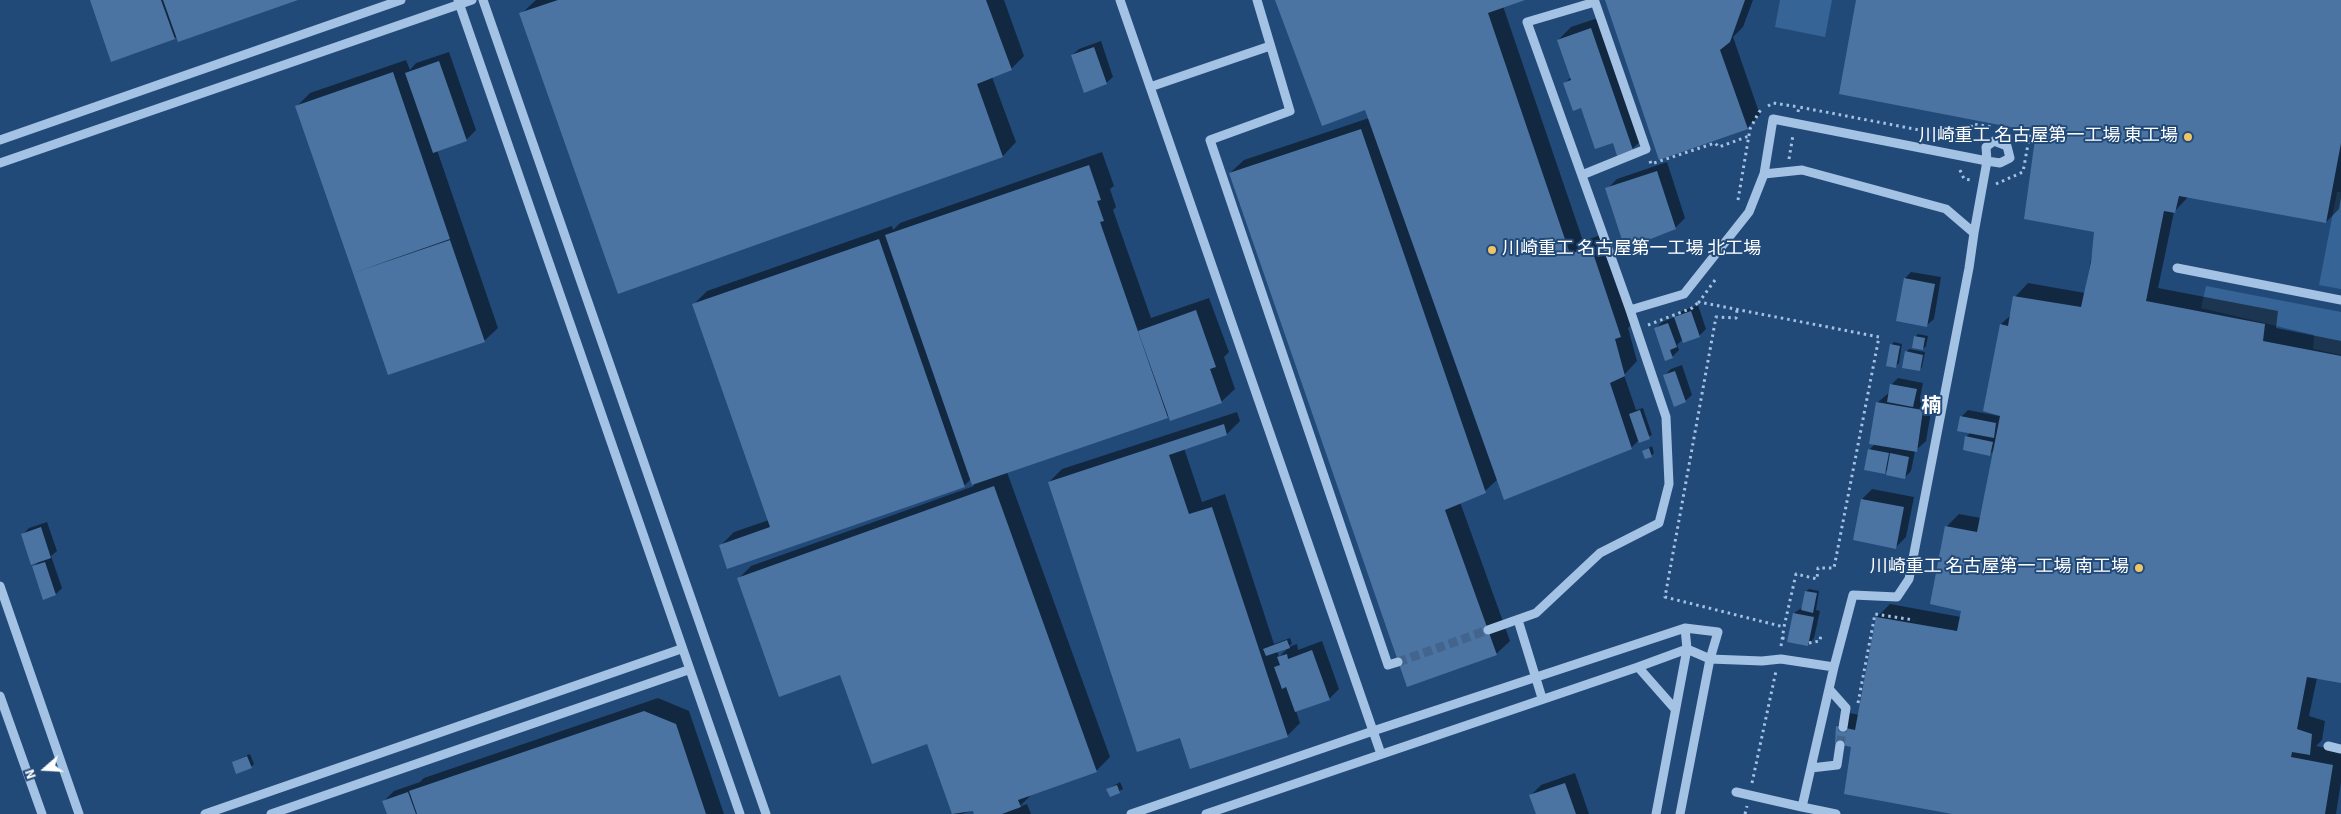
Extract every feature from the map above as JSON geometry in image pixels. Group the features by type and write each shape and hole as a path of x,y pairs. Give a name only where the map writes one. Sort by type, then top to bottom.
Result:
{"street":[{"path":"0,140 401,0"},
{"path":"0,163 459,2 472,0"},
{"path":"483,0 766,814"},
{"path":"1120,0 1381,754"},
{"path":"1257,0 1290,111 1210,140 1388,665 1398,662"},
{"path":"459,2 688,670 740,814"},
{"path":"1488,630 1536,613 1600,553 1660,523 1669,484 1666,418 1630,310 1582,176 1527,22 1595,2 1646,149 1582,176"},
{"path":"1150,87 1270,46"},
{"path":"1630,310 1684,294 1749,212 1764,174 1773,119 1987,161 1969,268 1909,579 1897,597 1853,595 1834,667 1802,807"},
{"path":"1764,174 1802,170 1946,209 1974,232"},
{"path":"2177,268 2341,300"},
{"path":"0,586 79,814"},
{"path":"1518,620 1542,698"},
{"path":"1131,814 1373,730 1685,628 1718,632 1710,659 1680,814"},
{"path":"1656,814 1687,649 1685,628"},
{"path":"205,814 681,649"},
{"path":"1206,814 1542,698 1638,668 1687,649 1710,659 1778,661 1781,659 1834,667"},
{"path":"1638,668 1675,709"},
{"path":"271,814 688,670"},
{"path":"1830,690 1846,708 1843,727"},
{"path":"0,696 42,814"},
{"path":"1812,768 1837,764 1840,744"},
{"path":"2328,746 2341,748"},
{"path":"1736,792 1836,814"}],"path":[{"path":"1786,172 1799,107 1967,140 1972,124 2030,133 2022,172 1998,185 1964,179 1957,164"},
{"path":"1793,135 1803,137"},
{"path":"1646,149 1651,164 1714,143 1719,146 1749,136"},
{"path":"1716,278 1699,302 1879,337 1834,568 1818,568 1817,579 1796,574 1755,762 1746,814"},
{"path":"1736,310 1736,318 1716,316 1665,597 1784,627"},
{"path":"1846,708 1857,710 1875,614 1914,620"},
{"path":"1809,643 1820,641 1821,634"},
{"path":"1782,638 1788,639"}],"shaded area":[{"path":"1780,0 1832,0 1825,37 1775,27"},
{"path":"2337,192 2341,192 2341,289 2319,285"},
{"path":"2206,286 2341,312 2341,355 2313,349 2314,335 2201,308"}],"building":[{"path":"90,0 161,0 175,39 111,62"},
{"path":"163,0 298,0 178,42"},
{"path":"558,0 986,0 1012,70 977,84 1003,157 618,294 519,13"},
{"name":"川崎重工 名古屋第一工場 北工場","path":"1275,0 1525,0 1488,13 1570,254 1591,247 1621,337 1615,339 1625,376 1610,383 1632,449 1504,500 1365,110 1322,126"},
{"path":"1605,0 1745,0 1730,42 1720,50 1748,129 1659,160"},
{"name":"川崎重工 名古屋第一工場 南工場","path":"1856,0 2341,0 2341,143 2326,223 2179,196 2175,213 2164,211 2146,301 2265,324 2263,341 2341,356 2341,683 2307,677 2297,729 2312,734 2310,755 2292,752 2291,757 2333,765 2325,814 1952,814 1844,794 1851,747 1835,743 1836,726 1855,730 1876,617 1957,631 1961,611 1930,604 1945,526 1977,532 2000,416 1983,411 2000,324 2008,326 2013,296 2081,307 2091,262 2094,232 2024,219 2036,132 1839,94"},
{"path":"1591,28 1633,150 1617,156 1613,143 1595,149 1581,108 1573,111 1563,83 1571,80 1557,40"},
{"path":"1094,47 1107,84 1084,93 1071,55"},
{"path":"439,61 467,141 433,153 405,73"},
{"path":"393,72 450,239 353,273 295,106"},
{"path":"1361,129 1486,493 1445,510 1497,655 1407,687 1229,173"},
{"path":"1089,165 1101,200 1097,201 1104,221 1100,222 1168,418 972,485 885,235"},
{"path":"1657,171 1676,229 1625,249 1605,188"},
{"path":"879,239 965,487 727,569 719,545 770,527 692,304"},
{"path":"450,240 485,342 388,375 353,273"},
{"path":"1904,278 1935,284 1927,327 1896,321"},
{"path":"1196,310 1216,367 1210,369 1222,403 1170,421 1138,331"},
{"path":"1691,311 1700,337 1683,343 1674,317"},
{"path":"1668,323 1677,347 1670,350 1673,358 1665,361 1654,328"},
{"path":"1914,336 1925,338 1923,350 1912,348"},
{"path":"1890,344 1900,346 1896,368 1886,366"},
{"path":"1905,351 1923,355 1920,371 1902,368"},
{"path":"1675,371 1686,402 1674,407 1663,375"},
{"path":"1890,384 1917,389 1913,407 1887,402"},
{"path":"1876,402 1923,410 1917,452 1869,444"},
{"path":"1640,410 1650,439 1639,443 1629,414"},
{"path":"1960,416 1996,423 1994,438 1957,431"},
{"path":"1224,424 1227,435 1169,455 1189,514 1212,507 1288,737 1190,769 1180,738 1137,752 1048,482"},
{"path":"1965,436 1993,442 1990,456 1963,450"},
{"path":"1649,448 1652,457 1645,459 1642,451"},
{"path":"1868,449 1889,453 1885,474 1864,470"},
{"path":"1890,453 1909,457 1905,479 1886,475"},
{"path":"994,486 1097,772 1018,800 1021,807 1002,814 974,814 973,811 952,814 927,744 872,764 840,675 779,697 737,578"},
{"path":"1861,499 1904,507 1896,549 1853,540"},
{"path":"41,527 51,558 31,565 21,534"},
{"path":"45,562 56,595 43,600 32,566"},
{"path":"1805,591 1817,593 1813,613 1801,610"},
{"path":"1793,613 1814,617 1808,646 1787,642"},
{"path":"1287,640 1290,648 1266,656 1263,649"},
{"path":"1312,650 1330,700 1295,712 1286,687 1282,689 1274,667 1280,665 1277,657 1287,654 1288,659"},
{"path":"644,711 676,724 706,814 417,814 409,791"},
{"path":"247,756 252,768 236,774 232,762"},
{"path":"1565,783 1576,814 1536,814 1529,795"},
{"path":"1117,785 1120,793 1110,797 1106,789"},
{"path":"408,792 416,814 387,814 382,801"}],"tunnel":[{"path":"1398,662 1488,630"},
{"path":"1840,745 1843,727"}],"place":[{"name":"川崎重工 名古屋第一工場 東工場","path":"2188,137"},
{"name":"川崎重工 名古屋第一工場 北工場","path":"1492,250"},
{"name":"川崎重工 名古屋第一工場 南工場","path":"2139,568"}],"district":[{"name":"楠","path":"1931,408"}]}
